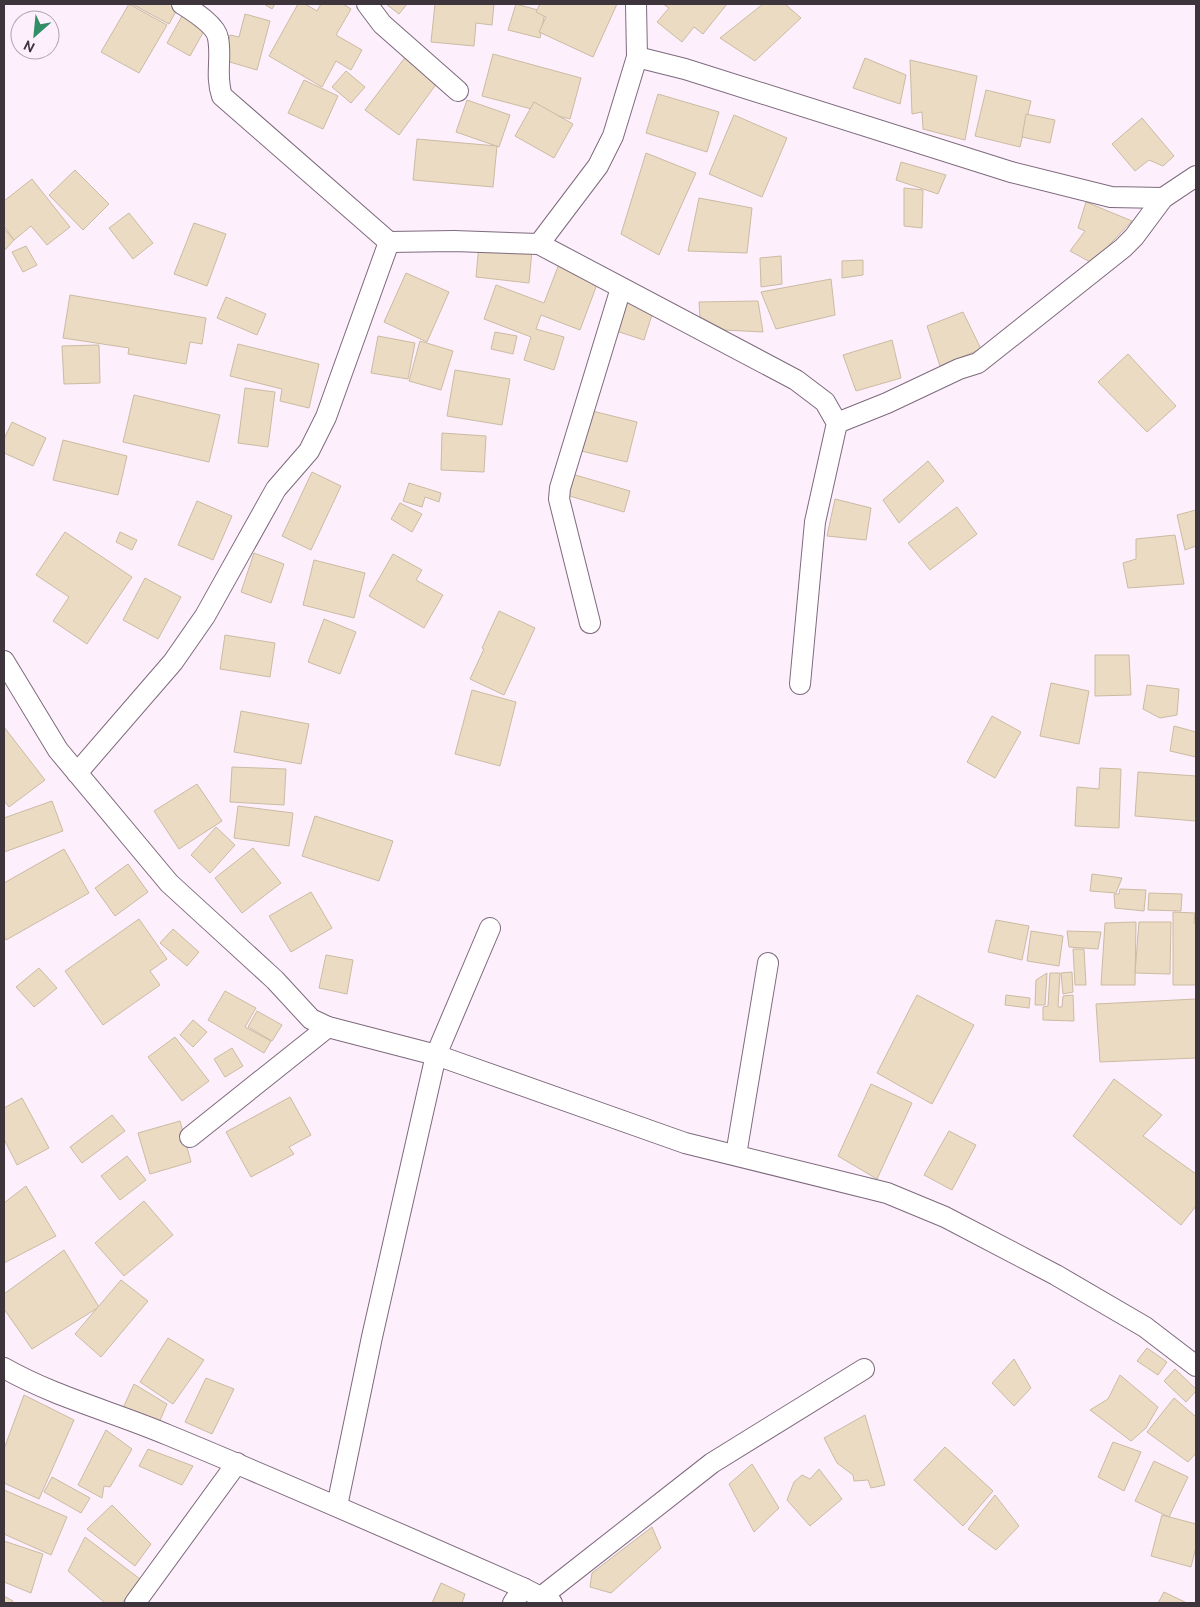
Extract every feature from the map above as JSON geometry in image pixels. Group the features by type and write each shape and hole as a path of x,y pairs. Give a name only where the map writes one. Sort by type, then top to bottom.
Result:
{"street":[{"path":"182,4 195,12 214,29 218,38 218,86 222,96 389,242 454,241 539,244 796,380 825,402 837,422 815,522 800,684"},
{"path":"367,4 382,24 458,91"},
{"path":"539,244 598,166 613,136 637,57 636,4"},
{"path":"637,57 685,69 1011,172 1111,197 1163,198"},
{"path":"837,422 887,403 959,369 978,363 1122,248 1134,237 1163,198 1196,176"},
{"path":"77,773 173,662 205,616 276,489 309,451 326,417 389,242"},
{"path":"590,623 560,499 560,488 621,288"},
{"path":"4,661 58,750 169,883 275,980 311,1019 328,1027 436,1055 685,1143 887,1194 945,1217 1056,1275 1145,1327 1196,1366"},
{"path":"337,1506 372,1338 436,1055 490,928"},
{"path":"736,1156 768,963"},
{"path":"190,1137 328,1027"},
{"path":"4,1368 28,1382 144,1424 337,1506 518,1596 546,1600 712,1463 864,1369"},
{"path":"134,1603 237,1463"}],"building":[{"path":"129,4 167,25 139,73 101,52"},
{"path":"132,4 180,4 169,24"},
{"path":"264,4 275,4 272,9"},
{"path":"298,4 305,4 317,11 321,4 343,4 351,9 336,35 362,50 351,70 336,61 322,87 269,56"},
{"path":"386,4 407,4 399,14"},
{"path":"435,4 494,4 492,25 476,23 474,46 431,42"},
{"path":"516,4 545,12 540,38 508,30"},
{"path":"540,4 617,4 593,57 539,32 546,17 536,12"},
{"path":"663,4 727,4 703,34 694,27 682,42 657,22 669,8"},
{"path":"763,4 785,4 801,18 755,61 720,38"},
{"path":"186,9 209,22 190,56 167,43"},
{"path":"245,14 270,21 257,70 223,60 230,35 239,37"},
{"path":"493,54 581,78 570,119 482,96"},
{"path":"407,55 440,79 399,135 365,110"},
{"path":"865,58 906,75 900,104 853,88"},
{"path":"910,60 977,76 965,140 923,129 922,112 912,114"},
{"path":"346,71 365,87 351,103 332,87"},
{"path":"304,80 338,96 323,129 288,113"},
{"path":"986,90 1031,101 1020,147 975,136"},
{"path":"658,94 719,112 707,152 646,133"},
{"path":"467,100 510,115 499,147 456,132"},
{"path":"534,102 573,124 554,158 515,136"},
{"path":"1026,114 1055,120 1050,143 1022,137"},
{"path":"734,115 787,138 762,197 709,174"},
{"path":"1142,118 1174,156 1163,166 1149,160 1135,171 1112,144"},
{"path":"417,139 497,146 493,187 413,180"},
{"path":"646,153 696,173 659,255 621,234"},
{"path":"901,162 946,175 938,194 896,180"},
{"path":"75,170 109,204 83,230 49,195"},
{"path":"32,179 70,227 47,245 31,226 14,240 4,226 4,201"},
{"path":"904,188 923,190 922,228 904,226"},
{"path":"699,198 752,208 747,253 688,251"},
{"path":"1086,202 1132,221 1092,263 1070,251 1085,231 1078,228"},
{"path":"129,213 153,243 133,259 109,228"},
{"path":"194,223 226,234 207,286 174,274"},
{"path":"4,229 14,240 4,251"},
{"path":"479,244 532,250 529,283 476,277"},
{"path":"26,246 37,265 23,272 12,252"},
{"path":"781,256 782,284 761,287 760,258"},
{"path":"863,260 863,275 842,278 842,261"},
{"path":"559,264 599,279 580,330 541,315 536,329 564,337 554,370 524,360 531,337 484,319 496,285 544,303"},
{"path":"406,273 449,292 427,342 384,322"},
{"path":"831,279 835,315 776,329 761,292"},
{"path":"622,291 656,302 644,340 610,329"},
{"path":"70,295 206,318 202,344 190,342 186,364 128,354 129,348 63,338"},
{"path":"226,297 266,314 257,335 217,318"},
{"path":"758,301 763,332 725,330 700,317 699,302"},
{"path":"963,312 981,349 940,366 927,326"},
{"path":"495,332 517,336 513,354 491,349"},
{"path":"378,336 415,343 408,379 371,373"},
{"path":"892,340 901,378 856,391 843,355"},
{"path":"420,341 453,351 441,390 409,381"},
{"path":"238,344 319,364 309,408 280,401 282,389 230,376"},
{"path":"99,345 100,383 64,384 62,346"},
{"path":"1128,354 1176,406 1147,432 1098,382"},
{"path":"455,370 510,379 502,425 447,416"},
{"path":"245,388 275,392 268,447 238,443"},
{"path":"134,395 220,415 209,462 123,442"},
{"path":"584,409 637,422 627,462 573,449"},
{"path":"12,422 46,438 33,466 4,453 4,439"},
{"path":"442,433 486,436 484,472 441,470"},
{"path":"63,440 127,456 118,495 53,480"},
{"path":"928,461 944,481 899,523 883,500"},
{"path":"312,472 341,486 311,550 282,536"},
{"path":"572,474 630,491 624,512 566,495"},
{"path":"409,483 441,493 439,502 425,497 422,507 403,501"},
{"path":"835,499 871,508 866,540 827,536"},
{"path":"197,501 232,516 213,560 178,545"},
{"path":"400,503 422,514 412,532 391,519"},
{"path":"957,507 977,534 930,570 908,543"},
{"path":"1196,510 1196,546 1185,550 1177,515"},
{"path":"65,532 132,577 87,644 53,621 69,597 36,575"},
{"path":"120,532 137,540 132,550 116,542"},
{"path":"1175,535 1184,584 1128,588 1123,563 1136,559 1136,539"},
{"path":"254,553 284,564 271,603 241,592"},
{"path":"393,554 422,570 416,580 443,595 424,628 369,596"},
{"path":"314,560 365,573 354,618 303,605"},
{"path":"145,578 181,597 158,639 123,620"},
{"path":"499,611 535,628 504,695 470,679"},
{"path":"324,619 356,632 340,674 308,662"},
{"path":"225,635 275,643 270,677 220,669"},
{"path":"1095,655 1129,655 1131,695 1095,696"},
{"path":"1051,683 1089,691 1079,744 1040,736"},
{"path":"1147,685 1179,689 1177,715 1160,718 1143,709"},
{"path":"472,690 516,702 500,766 455,754"},
{"path":"241,711 309,724 301,764 234,752"},
{"path":"992,716 1021,732 995,778 967,762"},
{"path":"1174,726 1196,732 1196,757 1170,751"},
{"path":"4,727 45,780 9,807 4,801"},
{"path":"232,767 286,769 284,805 230,802"},
{"path":"1100,768 1121,769 1119,828 1075,826 1077,787 1099,789"},
{"path":"1138,772 1196,776 1196,821 1135,816"},
{"path":"197,784 222,821 179,849 154,811"},
{"path":"52,801 63,831 4,852 4,818"},
{"path":"238,806 293,813 289,846 234,838"},
{"path":"315,816 393,841 379,881 302,856"},
{"path":"216,827 235,845 210,873 191,855"},
{"path":"253,848 281,883 242,913 215,878"},
{"path":"64,849 89,893 6,940 4,936 4,883"},
{"path":"128,864 148,892 115,916 95,888"},
{"path":"1092,874 1122,878 1116,893 1090,891"},
{"path":"1120,889 1146,890 1144,911 1115,908 1114,894 1119,894"},
{"path":"311,892 332,928 291,952 269,916"},
{"path":"1149,893 1182,894 1181,911 1148,910"},
{"path":"1173,912 1195,913 1196,985 1173,985"},
{"path":"139,919 167,959 150,971 160,985 103,1025 65,971"},
{"path":"996,920 1029,926 1022,960 988,952"},
{"path":"1136,922 1135,985 1101,985 1105,923"},
{"path":"1139,922 1171,922 1170,974 1135,973"},
{"path":"173,929 199,952 187,966 160,943"},
{"path":"1031,931 1063,936 1059,966 1027,961"},
{"path":"1067,931 1101,932 1098,949 1069,947"},
{"path":"1073,949 1084,949 1086,985 1075,985"},
{"path":"326,955 353,960 347,994 319,988"},
{"path":"39,968 57,988 34,1007 16,987"},
{"path":"1072,972 1073,992 1063,994 1061,973"},
{"path":"1047,973 1045,1005 1035,1005 1036,980"},
{"path":"1050,973 1060,973 1058,1007 1062,1007 1063,996 1073,995 1074,1021 1043,1020 1043,1007 1048,1006"},
{"path":"225,991 256,1008 245,1027 271,1041 264,1053 208,1020"},
{"path":"917,995 974,1025 932,1104 877,1073"},
{"path":"1006,995 1030,998 1029,1008 1005,1005"},
{"path":"1196,999 1196,1058 1100,1062 1096,1004"},
{"path":"257,1011 282,1025 272,1041 248,1027"},
{"path":"193,1020 207,1032 193,1047 180,1035"},
{"path":"175,1037 209,1081 182,1101 148,1057"},
{"path":"232,1048 243,1066 225,1077 214,1059"},
{"path":"1114,1079 1162,1115 1143,1136 1196,1174 1196,1206 1181,1225 1073,1136"},
{"path":"871,1084 912,1103 877,1179 838,1156"},
{"path":"290,1097 311,1135 289,1147 294,1154 251,1177 226,1132"},
{"path":"22,1098 49,1148 17,1165 4,1139 4,1108"},
{"path":"112,1115 125,1131 82,1163 70,1147"},
{"path":"180,1121 191,1162 150,1174 138,1133"},
{"path":"949,1131 976,1145 952,1190 924,1175"},
{"path":"127,1156 146,1180 120,1200 101,1176"},
{"path":"26,1186 56,1236 4,1263 4,1203"},
{"path":"144,1201 173,1235 124,1276 95,1243"},
{"path":"64,1250 99,1307 32,1349 4,1309 4,1294"},
{"path":"121,1280 148,1301 101,1357 75,1334"},
{"path":"168,1338 204,1360 173,1404 140,1382"},
{"path":"1147,1348 1167,1362 1158,1375 1137,1361"},
{"path":"1014,1359 1031,1388 1014,1406 992,1383"},
{"path":"1175,1369 1196,1389 1186,1402 1164,1381"},
{"path":"1120,1375 1158,1407 1146,1428 1131,1441 1090,1410 1108,1399"},
{"path":"206,1378 234,1389 212,1434 185,1422"},
{"path":"134,1384 167,1404 158,1425 123,1408"},
{"path":"24,1395 74,1420 39,1499 4,1483 4,1449"},
{"path":"1174,1398 1196,1417 1196,1453 1188,1462 1147,1432"},
{"path":"865,1415 885,1485 871,1488 868,1480 854,1481 853,1475 837,1463 824,1438"},
{"path":"106,1430 132,1449 110,1487 104,1486 102,1498 78,1485"},
{"path":"1113,1442 1141,1452 1124,1491 1098,1477"},
{"path":"945,1447 993,1491 963,1526 914,1480"},
{"path":"148,1449 193,1466 182,1485 139,1466"},
{"path":"1154,1461 1188,1477 1169,1517 1135,1501"},
{"path":"752,1464 779,1508 754,1532 729,1484"},
{"path":"819,1469 842,1499 810,1526 787,1500 794,1482 802,1475 810,1479"},
{"path":"52,1477 90,1498 81,1513 44,1492"},
{"path":"4,1490 67,1517 51,1555 4,1534"},
{"path":"995,1495 1019,1526 996,1550 968,1529"},
{"path":"112,1505 151,1544 135,1566 87,1529"},
{"path":"1162,1515 1196,1524 1196,1547 1191,1567 1151,1556"},
{"path":"652,1527 661,1548 611,1593 590,1587 592,1573"},
{"path":"85,1537 140,1579 122,1603 105,1603 68,1571"},
{"path":"4,1541 43,1554 31,1593 4,1582"},
{"path":"441,1583 465,1594 462,1603 432,1603"},
{"path":"1164,1592 1187,1603 1158,1603"},
{"path":"4,1596 13,1601 12,1603 4,1603"}]}
